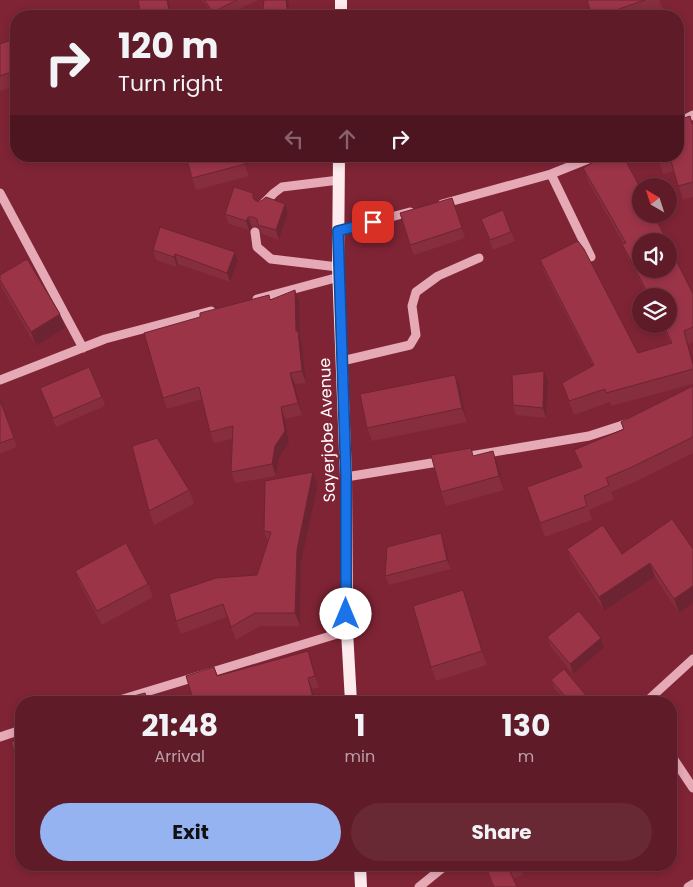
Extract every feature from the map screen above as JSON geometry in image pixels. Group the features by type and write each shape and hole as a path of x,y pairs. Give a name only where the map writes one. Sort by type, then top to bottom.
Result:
{"main road":[{"name":"Sayerjobe Avenue","path":"339,162 338,272 346,477 347,631 351,696"},
{"path":"360,871 361,887"}],"street":[{"path":"338,231 551,174 581,162"},
{"path":"551,174 591,257"},
{"path":"262,205 282,187 338,180"},
{"path":"0,193 83,348"},
{"path":"255,232 257,247 271,259 338,272"},
{"path":"342,361 410,345 416,334 412,306 416,292 438,276 479,258"},
{"path":"245,302 338,272"},
{"path":"0,380 105,339 217,309"},
{"path":"346,477 590,436 645,417"},
{"path":"133,696 347,631"},
{"path":"653,696 693,659"},
{"path":"0,737 15,732"},
{"path":"677,764 693,788"},
{"path":"419,887 439,871"},
{"path":"688,887 693,884"}],"building":[{"path":"138,0 167,0 169,10 140,10"},
{"path":"204,0 237,0 217,10 212,10"},
{"path":"264,0 286,0 287,10 263,10"},
{"path":"587,0 645,0 616,10 590,10"},
{"path":"10,40 10,72 0,76 0,44"},
{"path":"690,116 693,124 693,182 678,186 678,178 676,178 671,162 684,162 684,118"},
{"path":"188,162 244,162 245,164 192,178"},
{"path":"594,162 626,162 635,178 632,178 632,223 658,223 663,233 632,233 632,263 622,244 626,243 583,168"},
{"path":"234,187 253,193 253,198 256,201 261,201 266,197 285,204 276,230 258,225 257,219 253,217 248,217 246,221 225,214"},
{"path":"452,198 462,228 410,245 400,213"},
{"path":"503,210 511,232 490,240 481,219"},
{"path":"160,227 235,252 227,273 175,254 174,257 153,250"},
{"path":"578,241 584,249 638,353 672,343 667,333 677,333 677,288 645,288 640,278 677,278 677,262 693,294 693,327 684,331 693,369 606,393 605,389 569,401 562,383 594,365 540,260"},
{"path":"27,259 60,314 31,332 0,280 0,275"},
{"path":"295,290 296,331 298,331 302,371 290,373 298,403 281,407 285,431 275,446 272,464 231,472 233,426 210,432 199,387 163,398 144,333 200,317 200,313 269,295 270,300"},
{"path":"89,367 102,397 53,418 40,388"},
{"path":"544,371 543,408 513,405 512,375"},
{"path":"455,375 462,408 367,428 360,394"},
{"path":"693,386 693,437 606,478 609,485 584,496 587,506 540,523 527,487 582,467 574,450 624,429 621,422"},
{"path":"0,400 14,438 0,443"},
{"path":"157,438 189,490 149,511 132,446"},
{"path":"471,448 473,456 493,451 499,476 441,492 431,455"},
{"path":"313,472 297,550 295,613 255,613 231,627 223,604 176,621 169,594 216,578 257,575 271,532 264,531 265,481"},
{"path":"672,519 693,549 693,586 674,599 650,563 599,597 567,549 603,525 622,554"},
{"path":"441,533 447,560 385,576 387,547"},
{"path":"126,543 148,584 97,611 75,571"},
{"path":"463,590 482,651 431,667 413,606"},
{"path":"579,611 601,638 570,664 547,637"},
{"path":"308,651 315,676 308,678 312,696 192,696 186,676 214,667 217,676"},
{"path":"564,669 586,696 565,696 551,680"},
{"path":"145,693 146,696 134,696"},
{"path":"15,740 15,755 11,742"},
{"path":"487,871 510,871 517,887 494,887"}],"route":[{"path":"346,614 346,477 338,231 373,222"}]}
